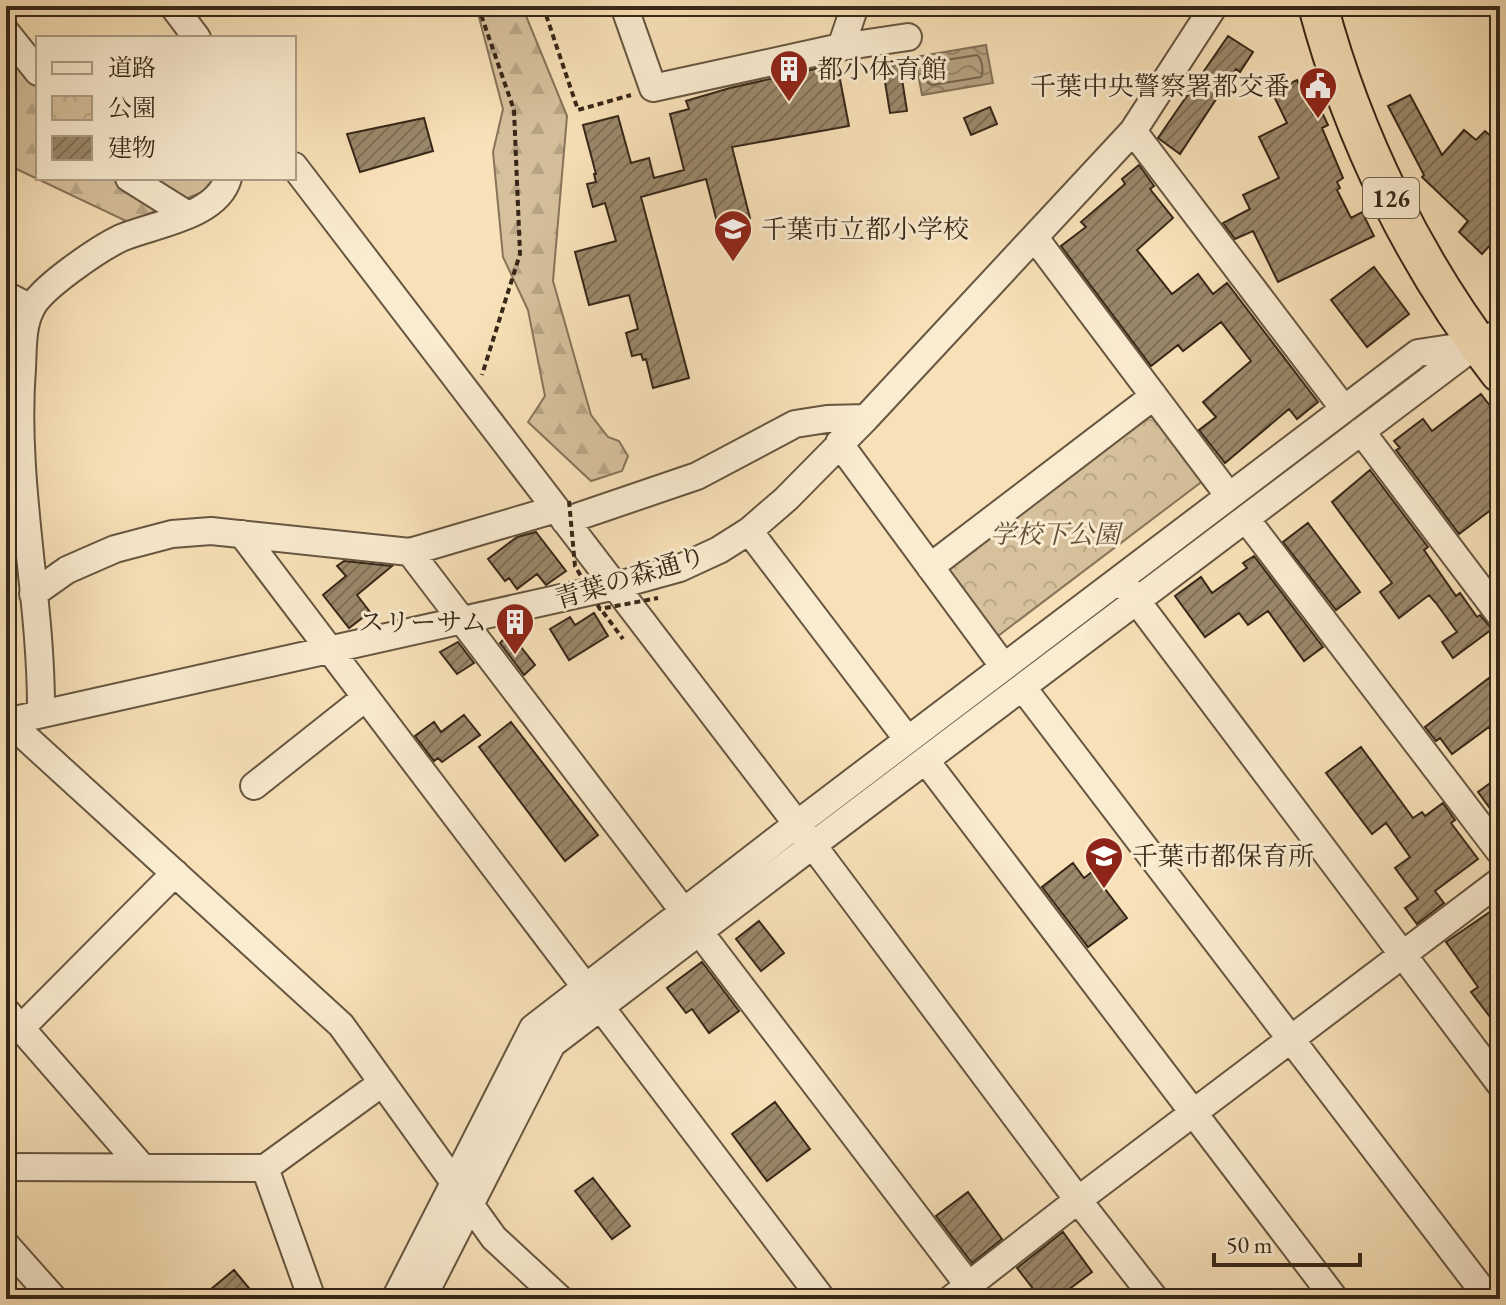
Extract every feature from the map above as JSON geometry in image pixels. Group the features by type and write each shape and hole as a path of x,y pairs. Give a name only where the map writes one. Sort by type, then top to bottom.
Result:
{"highway":[{"name":"126","path":"1318,6 1349,107 1381,179 1443,289 1488,338 1500,373"}],"street":[{"path":"173,6 196,36"},
{"path":"624,6 653,88 841,47 908,37"},
{"path":"841,47 855,6"},
{"name":"青葉の森通り","path":"8,722 615,586 680,568 719,550 749,531 786,499 866,418 1133,131 1214,6"},
{"path":"6,32 36,70"},
{"path":"1133,131 1344,409"},
{"path":"296,169 469,397 563,510 615,586 1155,1299"},
{"path":"132,180 188,215"},
{"path":"41,714 42,663 13,401 24,331 31,308 45,291 107,245 188,215 215,201 227,180"},
{"path":"1035,238 1229,496"},
{"path":"6,295 31,308"},
{"path":"422,1299 552,1044 593,998 805,834 908,740 1418,353 1488,338"},
{"path":"805,834 926,761 1488,338"},
{"path":"930,567 1154,396"},
{"path":"33,594 67,570 115,549 172,534 211,531 410,552 697,476 795,424 866,418"},
{"path":"1361,431 1500,615"},
{"path":"839,443 1004,667"},
{"path":"1246,519 1500,852"},
{"path":"749,531 908,740"},
{"path":"242,534 822,1299"},
{"path":"410,552 692,922 966,1294 1078,1200 1500,881"},
{"path":"1120,579 1500,1084"},
{"path":"1023,688 1490,1299 1500,1293"},
{"path":"254,786 365,698"},
{"path":"8,722 341,1025 494,1238 560,1299"},
{"path":"926,761 1335,1299"},
{"path":"142,1167 13,1019 175,873"},
{"path":"395,1299 533,1028 593,998"},
{"path":"6,1167 265,1168 382,1083"},
{"path":"265,1168 312,1299"},
{"path":"6,1245 54,1299"}],"path":[{"path":"469,397 480,382 520,254 514,110 478,6"},
{"path":"543,6 578,110 653,88"},
{"path":"563,510 575,566 600,609 623,639"},
{"path":"600,609 658,598"}],"green space":[{"path":"476,6 522,6 567,116 553,281 591,415 608,437 619,441 628,456 622,471 591,481 528,422 545,396 528,310 503,257 493,152 503,109"},
{"path":"6,57 36,81 36,178 6,164"},
{"path":"40,180 217,180 215,187 128,222"},
{"name":"学校下公園","path":"1142,409 1160,410 1208,477 998,636 949,570 952,552"}],"water":[{"path":"986,45 993,83 922,95 915,57"}],"building":[{"path":"1228,36 1253,52 1240,72 1236,69 1180,154 1158,138"},
{"path":"899,60 907,111 890,113 882,63"},
{"path":"837,64 849,126 732,147 750,218 718,226 706,179 641,197 689,378 653,388 646,359 643,360 641,354 632,356 626,333 638,329 629,295 589,305 575,252 616,241 605,203 593,207 587,184 596,182 596,174 583,125 618,116 631,163 649,158 654,178 684,170 670,114 689,109 686,101"},
{"path":"1297,80 1313,114 1321,110 1328,125 1322,128 1343,178 1337,182 1340,188 1337,190 1351,218 1362,212 1374,236 1278,282 1253,231 1235,239 1223,223 1250,209 1243,195 1279,178 1259,137 1287,123 1272,92"},
{"path":"1410,95 1442,155 1464,130 1476,140 1485,131 1500,144 1500,234 1482,254 1459,232 1468,221 1422,177 1424,175 1388,106"},
{"path":"990,107 997,124 971,135 964,118"},
{"path":"424,118 433,151 360,172 347,134"},
{"path":"1139,165 1154,186 1150,189 1173,218 1137,250 1172,294 1198,274 1213,294 1227,283 1318,402 1297,419 1289,409 1225,463 1199,430 1216,417 1203,402 1251,361 1221,322 1183,351 1178,345 1151,366 1061,246 1086,227 1081,222 1125,184 1122,179"},
{"path":"1374,267 1409,314 1367,347 1331,300"},
{"path":"1481,394 1500,419 1500,423 1492,429 1500,439 1500,503 1459,534 1396,450 1400,448 1394,441 1423,419 1432,431"},
{"path":"1370,470 1428,547 1424,550 1456,596 1460,593 1477,617 1480,615 1492,629 1453,658 1442,642 1457,632 1436,603 1429,595 1399,618 1380,592 1392,583 1332,502"},
{"path":"1308,523 1360,592 1336,610 1283,542"},
{"path":"536,532 566,571 546,585 537,574 517,589 509,578 505,581 488,559 517,537"},
{"path":"1254,556 1323,647 1304,661 1268,611 1248,625 1239,613 1205,637 1175,596 1201,577 1212,593 1247,568 1243,563"},
{"path":"344,561 392,566 357,595 370,612 349,628 323,595 346,576 337,566"},
{"path":"594,613 608,636 569,660 550,629 570,617 575,625"},
{"name":"スリーサム","path":"510,633 535,665 524,675 500,643"},
{"path":"458,642 474,663 457,674 440,652"},
{"path":"1489,678 1500,693 1500,742 1489,727 1452,754 1440,738 1436,741 1425,727"},
{"path":"464,715 480,735 442,762 438,758 434,761 415,736 434,722 441,732"},
{"path":"511,722 598,835 565,861 479,747"},
{"path":"1361,747 1413,818 1422,812 1425,816 1443,803 1455,820 1451,823 1478,859 1435,891 1444,903 1417,924 1405,908 1418,899 1395,868 1410,857 1386,823 1372,834 1326,773"},
{"path":"1500,776 1500,822 1478,792"},
{"path":"1073,863 1084,878 1092,872 1127,918 1088,947 1042,887"},
{"path":"1500,905 1500,1030 1471,992 1478,987 1446,942"},
{"path":"759,921 784,953 761,971 736,939"},
{"path":"702,962 739,1011 709,1033 692,1009 686,1013 667,988"},
{"path":"775,1102 810,1149 767,1181 732,1134"},
{"path":"593,1178 630,1226 612,1239 575,1191"},
{"path":"968,1192 1002,1239 972,1263 936,1216"},
{"path":"1063,1232 1092,1272 1056,1299 1041,1299 1017,1268"},
{"path":"234,1270 258,1299 199,1299"}],"place":[{"name":"都小体育館","path":"789,103"},
{"name":"千葉中央警察署都交番","path":"1318,120"},
{"name":"千葉市立都小学校","path":"733,263"},
{"name":"スリーサム","path":"515,656"},
{"name":"千葉市都保育所","path":"1104,890"}]}
